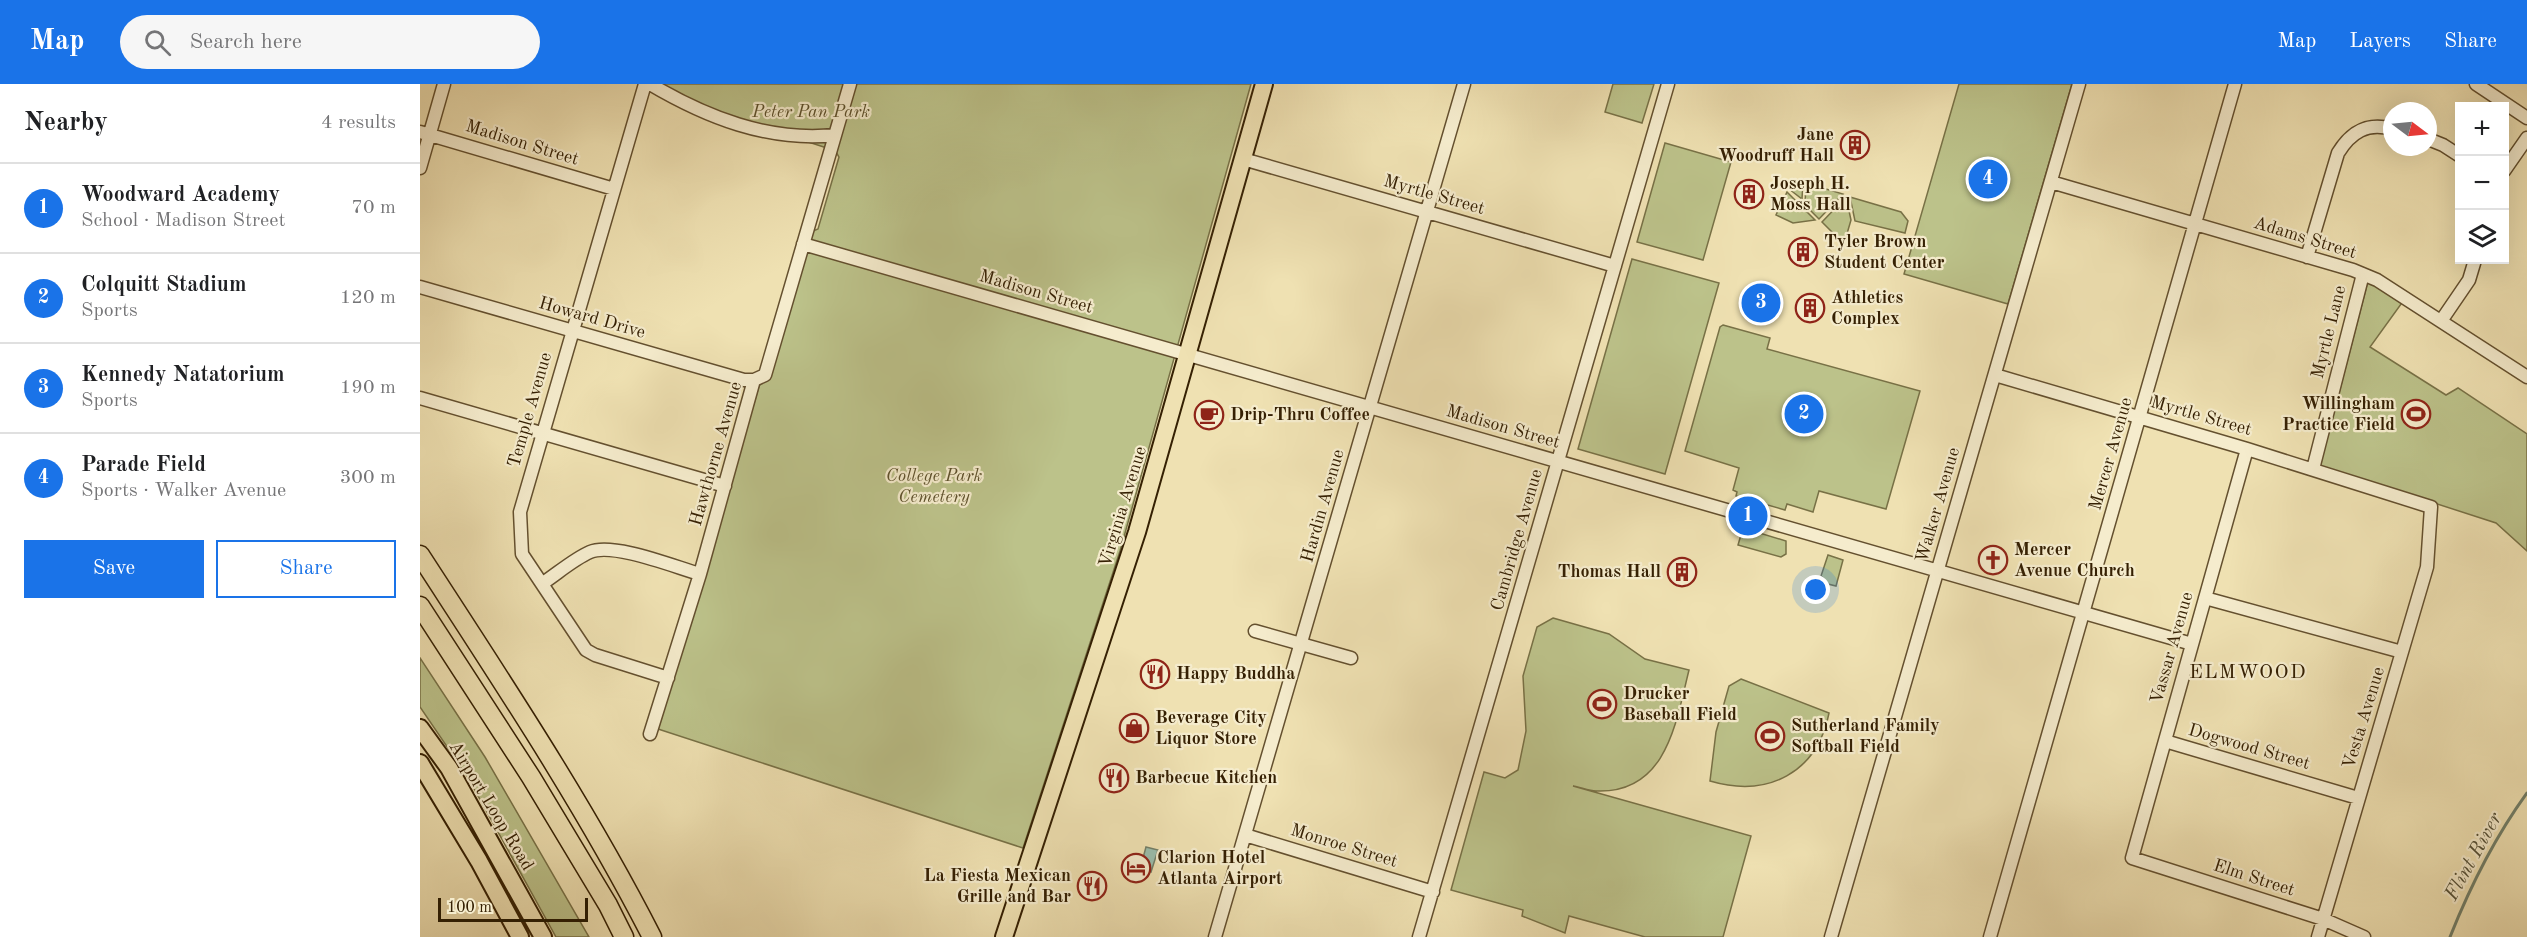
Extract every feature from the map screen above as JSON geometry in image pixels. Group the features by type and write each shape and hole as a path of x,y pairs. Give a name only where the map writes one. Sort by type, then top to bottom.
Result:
{"highway":[{"path":"420,555 536,734 633,899 652,937"},
{"path":"420,606 531,777 608,905 624,937"},
{"path":"633,899 664,937"},
{"path":"608,905 613,937"}],"main road":[{"name":"Virginia Avenue","path":"1004,937 1137,532 1264,84"},
{"name":"Airport Loop Road","path":"420,728 449,768 543,937"},
{"name":"Airport Loop Road","path":"420,763 479,861 520,937"}],"street":[{"path":"420,168 425,133 444,84"},
{"name":"Temple Avenue","path":"645,84 520,512 519,529 522,554 586,650 668,678"},
{"path":"650,84 690,108 731,123 791,137 835,135"},
{"name":"Hawthorne Avenue","path":"650,734 700,574 754,380 765,375 850,84"},
{"name":"Hardin Avenue","path":"1215,937 1464,84"},
{"name":"Cambridge Avenue","path":"1419,937 1668,84"},
{"name":"Walker Avenue","path":"1831,937 2079,84"},
{"name":"Mercer Avenue","path":"1990,937 2235,84"},
{"path":"2476,84 2527,118"},
{"path":"2307,256 2338,153 2352,134 2365,127 2383,128"},
{"name":"Madison Street","path":"425,133 614,189"},
{"path":"2509,165 2527,138"},
{"path":"2437,142 2455,152"},
{"name":"Myrtle Street","path":"1243,159 1615,266"},
{"name":"Adams Street","path":"2051,182 2363,274 2377,280 2527,377"},
{"name":"Madison Street","path":"803,244 2192,644"},
{"path":"2441,321 2469,280 2474,264"},
{"name":"Myrtle Lane","path":"2313,469 2363,274"},
{"name":"Howard Drive","path":"420,287 744,380 754,380"},
{"name":"Myrtle Street","path":"1995,375 2247,448 2431,507"},
{"path":"420,398 724,486"},
{"name":"Vassar Avenue","path":"2132,858 2247,448"},
{"name":"Vesta Avenue","path":"2318,937 2427,567 2431,507"},
{"path":"543,583 590,552 600,550 622,553 700,574"},
{"path":"2205,598 2402,652"},
{"path":"1255,631 1351,658"},
{"name":"Dogwood Street","path":"2165,741 2358,798"},
{"name":"Monroe Street","path":"1245,835 1433,892"},
{"name":"Elm Street","path":"2132,858 2323,919 2364,937"}],"green space":[{"name":"Peter Pan Park","path":"651,84 849,84 830,149 691,104"},
{"name":"College Park Cemetery","path":"856,84 1251,84 1120,551 1023,848 658,729 759,386 773,368 813,231 818,229 839,157 836,152"},
{"path":"1613,84 1654,84 1642,123 1605,112"},
{"path":"1959,84 2072,84 2008,304 1904,274"},
{"path":"1665,143 1731,162 1703,260 1637,242"},
{"path":"1795,182 1803,182 1802,199 1789,189"},
{"path":"1806,183 1843,194 1819,219 1805,205"},
{"path":"1787,192 1815,220 1793,223 1776,215"},
{"path":"1846,197 1851,220 1844,244 1822,222"},
{"path":"1850,197 1901,212 1908,221 1905,233 1855,221"},
{"path":"1632,259 1719,283 1665,474 1578,449"},
{"name":"Willingham Practice Field","path":"2369,277 2404,300 2370,347 2446,395 2458,388 2527,434 2527,551 2496,523 2320,466"},
{"path":"1723,325 1770,338 1767,349 1920,391 1886,509 1819,491 1813,512 1787,504 1785,510 1736,496 1737,492 1733,490 1739,468 1685,451 1720,327"},
{"path":"1743,528 1786,541 1786,554 1781,557 1738,545"},
{"path":"1828,555 1843,560 1836,586 1828,584 1821,576"},
{"path":"1553,618 1609,634 1645,659 1689,670 1673,732 1653,768 1639,781 1620,789 1596,791 1573,786 1751,836 1723,937 1645,937 1569,916 1565,933 1522,916 1523,910 1451,890 1484,772 1505,778 1518,770 1526,731 1523,676 1537,627"},
{"path":"420,658 485,757 589,937 556,937 467,776 420,707"},
{"name":"Sutherland Family Softball Field","path":"1741,679 1829,713 1823,734 1814,751 1787,776 1770,783 1751,786 1710,781 1716,732 1729,686"}],"shaded area":[{"path":"1146,847 1158,850 1151,872 1140,869"}],"waterway":[{"name":"Flint River","path":"2450,937 2484,863 2504,827 2527,793"}],"place":[{"name":"Jane Woodruff Hall","path":"1855,145"},
{"name":"Parade Field","path":"1988,179"},
{"name":"Joseph H. Moss Hall","path":"1749,194"},
{"name":"Tyler Brown Student Center","path":"1803,252"},
{"name":"Kennedy Natatorium","path":"1761,303"},
{"name":"Athletics Complex","path":"1810,308"},
{"name":"Colquitt Stadium","path":"1804,414"},
{"name":"Willingham Practice Field","path":"2416,414"},
{"name":"Drip-Thru Coffee","path":"1209,415"},
{"name":"Woodward Academy","path":"1748,516"},
{"name":"Mercer Avenue Church","path":"1993,560"},
{"name":"Thomas Hall","path":"1682,572"},
{"name":"Happy Buddha","path":"1155,674"},
{"name":"Drucker Baseball Field","path":"1602,704"},
{"name":"Beverage City Liquor Store","path":"1134,728"},
{"name":"Sutherland Family Softball Field","path":"1770,736"},
{"name":"Barbecue Kitchen","path":"1114,778"},
{"name":"Clarion Hotel Atlanta Airport","path":"1136,868"},
{"name":"La Fiesta Mexican Grille and Bar","path":"1092,886"}],"district":[{"name":"ELMWOOD","path":"2248,673"}]}
